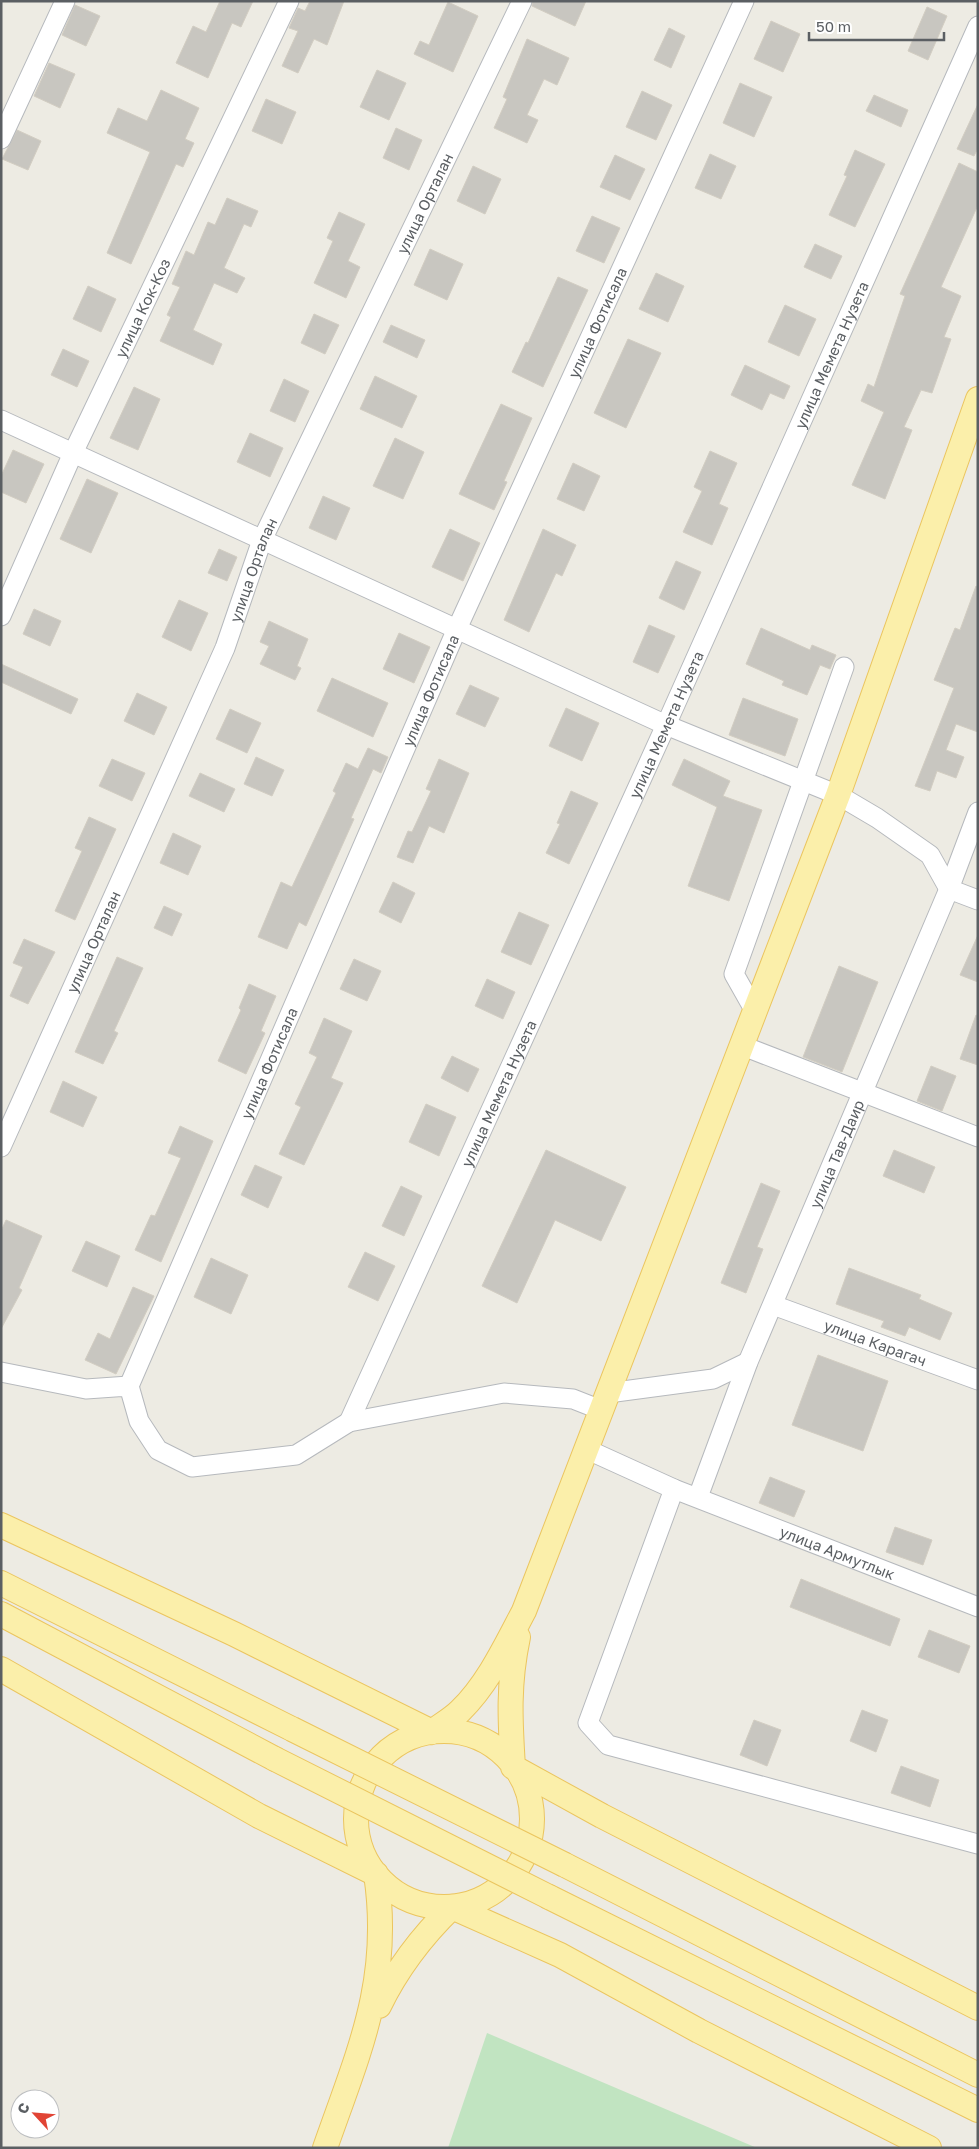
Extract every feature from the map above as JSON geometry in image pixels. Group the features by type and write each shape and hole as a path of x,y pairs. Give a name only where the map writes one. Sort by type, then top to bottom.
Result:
{"main road":[{"path":"432,1732 460,1712 480,1688 502,1654 524,1611 756,1013 838,795 978,399"},
{"path":"1,1525 234,1634 432,1732"},
{"path":"1,1582 978,2076"},
{"path":"514,1766 509,1699 512,1663 524,1611"},
{"path":"1,1614 275,1759 978,2110"},
{"path":"1,1669 259,1816 376,1874 402,1897 426,1906 452,1907 474,1902 500,1887 520,1864 531,1836 532,1806 522,1778 514,1766 504,1755 483,1740 458,1732 432,1732 417,1735 396,1745 379,1760 366,1778 358,1800 356,1823 360,1845 376,1874 381,1909 379,1971 365,2032 325,2148"},
{"path":"514,1766 602,1816 978,2008"},
{"path":"365,2032 386,1991 410,1952 452,1907"},
{"path":"452,1907 560,1955 699,2031 929,2148"}],"street":[{"path":"1,139 64,1"},
{"name":"улица Кок-Коз","path":"1,616 73,453 288,1"},
{"name":"улица Орталан","path":"1,1147 225,648 262,540 522,1"},
{"name":"улица Фотисала","path":"129,1386 456,631 744,1"},
{"name":"улица Мемета Нузета","path":"349,1422 666,725 978,26"},
{"path":"1,420 456,631 666,725 838,795 878,818 930,855 949,889 978,900"},
{"path":"756,1013 734,974 844,666"},
{"name":"улица Тав-Даир","path":"698,1497 748,1362 949,889 978,812"},
{"path":"743,1046 864,1091 978,1137"},
{"name":"улица Карагач","path":"772,1305 978,1380"},
{"path":"1,1372 86,1389 129,1386 139,1422 158,1450 192,1466 296,1455 349,1422 504,1393 604,1402 713,1379 748,1362"},
{"name":"улица Армутлык","path":"586,1449 674,1489 978,1607"},
{"path":"674,1489 588,1723 608,1745 978,1844"}],"green space":[{"path":"487,2033 757,2148 448,2148"}],"building":[{"path":"220,1 253,1 241,27 232,23 208,78 176,63 193,26 206,32"},
{"path":"310,1 344,1 327,45 314,39 298,73 282,66 298,31 289,28 298,8 305,11"},
{"path":"533,1 586,1 575,26 532,6"},
{"path":"448,2 478,16 453,72 414,54 420,41 429,45"},
{"path":"75,5 100,16 86,46 62,35"},
{"path":"927,7 947,16 928,60 908,51"},
{"path":"771,21 800,34 783,72 754,59"},
{"path":"669,28 685,36 671,68 654,60"},
{"path":"527,39 569,58 557,85 544,79 527,115 538,120 527,143 494,128 507,99 503,97"},
{"path":"49,63 75,74 60,108 34,96"},
{"path":"377,70 406,83 389,120 360,107"},
{"path":"740,83 772,97 754,137 723,123"},
{"path":"161,90 199,108 185,139 194,143 183,167 176,164 131,264 107,253 150,152 107,133 118,108 147,121"},
{"path":"642,91 672,105 656,140 626,127"},
{"path":"874,95 908,110 901,127 866,111"},
{"path":"266,99 296,112 282,144 252,131"},
{"path":"978,104 978,148 974,156 957,149"},
{"path":"396,128 422,140 409,170 383,158"},
{"path":"17,130 41,141 28,170 2,159"},
{"path":"855,150 885,164 855,227 829,215 847,176 844,175"},
{"path":"710,154 736,166 721,199 695,188"},
{"path":"615,155 645,169 630,200 600,187"},
{"path":"959,163 978,172 978,205 941,287 961,296 944,337 951,339 932,393 921,390 904,427 912,430 885,499 852,485 884,412 861,401 868,384 874,387 905,296 900,294"},
{"path":"473,166 501,179 485,214 457,201"},
{"path":"227,198 258,211 251,227 244,224 224,268 245,278 237,293 214,283 193,330 222,344 213,365 160,341 171,317 167,315 180,287 172,284 186,251 194,255 208,222 215,225"},
{"path":"339,212 365,224 348,261 360,267 346,298 314,283 333,241 327,238"},
{"path":"592,216 620,228 604,263 576,251"},
{"path":"815,244 842,256 831,279 804,267"},
{"path":"430,249 463,264 447,300 414,285"},
{"path":"656,273 684,286 668,322 639,309"},
{"path":"558,277 588,290 543,387 512,372 526,342 528,343"},
{"path":"88,286 116,299 101,332 73,319"},
{"path":"785,305 816,319 799,356 768,342"},
{"path":"314,314 339,325 325,354 301,343"},
{"path":"391,325 425,340 417,358 383,342"},
{"path":"628,339 661,353 626,428 594,413"},
{"path":"63,349 89,361 77,387 51,375"},
{"path":"745,365 790,386 784,399 770,393 762,410 731,395"},
{"path":"375,376 417,396 402,428 360,409"},
{"path":"284,379 309,391 295,422 270,411"},
{"path":"134,387 160,399 138,450 110,438"},
{"path":"501,404 532,418 504,481 507,482 494,510 459,494"},
{"path":"250,433 283,448 270,477 237,462"},
{"path":"395,438 424,452 403,499 373,486"},
{"path":"13,450 44,464 26,503 1,492 1,476"},
{"path":"710,451 737,463 719,504 728,508 712,545 683,532 702,491 694,487"},
{"path":"573,463 600,476 584,511 557,499"},
{"path":"87,479 118,493 91,553 60,539"},
{"path":"323,496 350,508 336,540 309,528"},
{"path":"450,529 480,543 463,581 432,567"},
{"path":"543,529 576,545 562,576 556,573 529,632 504,620"},
{"path":"219,549 237,557 227,581 208,573"},
{"path":"676,561 701,572 684,610 659,598"},
{"path":"976,586 978,587 978,732 956,724 946,750 964,757 956,778 937,771 930,791 915,786 954,688 934,680 955,628 960,630"},
{"path":"179,600 208,613 191,651 162,637"},
{"path":"34,609 61,621 50,646 23,634"},
{"path":"269,621 308,639 297,666 301,668 295,680 260,664 269,646 260,642"},
{"path":"649,625 675,636 658,673 633,662"},
{"path":"761,628 810,650 812,645 836,655 830,669 820,665 807,695 782,685 784,681 746,664"},
{"path":"399,633 430,647 414,683 383,669"},
{"path":"1,664 78,699 71,714 1,682"},
{"path":"332,678 388,703 373,737 317,711"},
{"path":"470,685 499,698 485,727 456,714"},
{"path":"137,693 167,707 154,735 124,721"},
{"path":"743,698 798,719 785,756 729,735"},
{"path":"566,708 599,723 582,761 549,746"},
{"path":"230,709 261,723 247,753 216,739"},
{"path":"368,748 388,757 381,773 373,769 351,818 354,819 306,926 299,922 287,949 258,937 281,882 292,887 336,793 333,791 346,763 358,769"},
{"path":"256,757 284,770 272,796 244,784"},
{"path":"112,759 145,773 132,801 99,786"},
{"path":"439,759 469,773 444,833 429,826 413,863 397,857 408,831 412,832 431,791 426,789"},
{"path":"684,759 730,781 723,796 762,810 729,901 688,886 717,807 672,785"},
{"path":"200,773 235,789 224,812 189,796"},
{"path":"571,791 598,803 569,864 546,853 560,824 557,823"},
{"path":"89,817 116,829 75,920 55,911 82,851 75,848"},
{"path":"173,833 201,846 188,875 160,863"},
{"path":"393,882 415,893 401,923 379,912"},
{"path":"164,906 182,914 172,936 154,928"},
{"path":"519,912 549,925 531,965 501,952"},
{"path":"978,935 978,982 960,975"},
{"path":"24,939 55,952 28,1004 10,996 23,967 13,963"},
{"path":"117,957 143,968 114,1031 118,1033 103,1064 75,1052"},
{"path":"354,959 381,971 367,1001 340,989"},
{"path":"839,966 878,982 842,1072 803,1057"},
{"path":"487,979 515,992 503,1019 475,1006"},
{"path":"249,984 276,996 261,1031 265,1033 246,1074 218,1061 241,1010 239,1008"},
{"path":"976,1015 978,1016 978,1065 960,1059"},
{"path":"324,1018 352,1031 331,1078 343,1083 304,1165 279,1154 301,1107 295,1104 317,1057 309,1053"},
{"path":"452,1056 479,1069 468,1092 441,1078"},
{"path":"931,1066 956,1076 942,1111 917,1101"},
{"path":"63,1081 97,1097 83,1127 50,1112"},
{"path":"426,1104 456,1117 439,1156 409,1142"},
{"path":"180,1126 213,1141 161,1262 135,1250 151,1215 155,1216 181,1158 168,1153"},
{"path":"546,1150 626,1187 601,1241 555,1220 517,1303 482,1286"},
{"path":"894,1150 935,1167 924,1193 883,1176"},
{"path":"255,1165 282,1177 268,1208 241,1195"},
{"path":"761,1183 780,1191 757,1247 763,1249 746,1293 721,1283"},
{"path":"401,1186 422,1196 404,1236 382,1226"},
{"path":"6,1220 42,1236 19,1288 22,1290 1,1329 1,1231"},
{"path":"86,1241 120,1256 107,1287 72,1271"},
{"path":"365,1252 395,1266 378,1301 348,1287"},
{"path":"211,1258 248,1275 231,1314 194,1297"},
{"path":"849,1268 921,1295 919,1299 952,1313 940,1340 909,1327 905,1336 881,1327 884,1321 836,1304"},
{"path":"133,1287 154,1296 116,1374 85,1360 98,1333 110,1339"},
{"path":"818,1355 888,1381 863,1451 792,1425"},
{"path":"770,1477 805,1491 794,1517 759,1503"},
{"path":"895,1527 932,1540 923,1565 886,1552"},
{"path":"801,1579 900,1619 890,1646 790,1607"},
{"path":"929,1630 970,1646 959,1673 918,1657"},
{"path":"862,1710 888,1720 876,1752 850,1741"},
{"path":"754,1720 781,1730 767,1766 740,1755"},
{"path":"901,1766 939,1780 930,1807 891,1793"}]}
